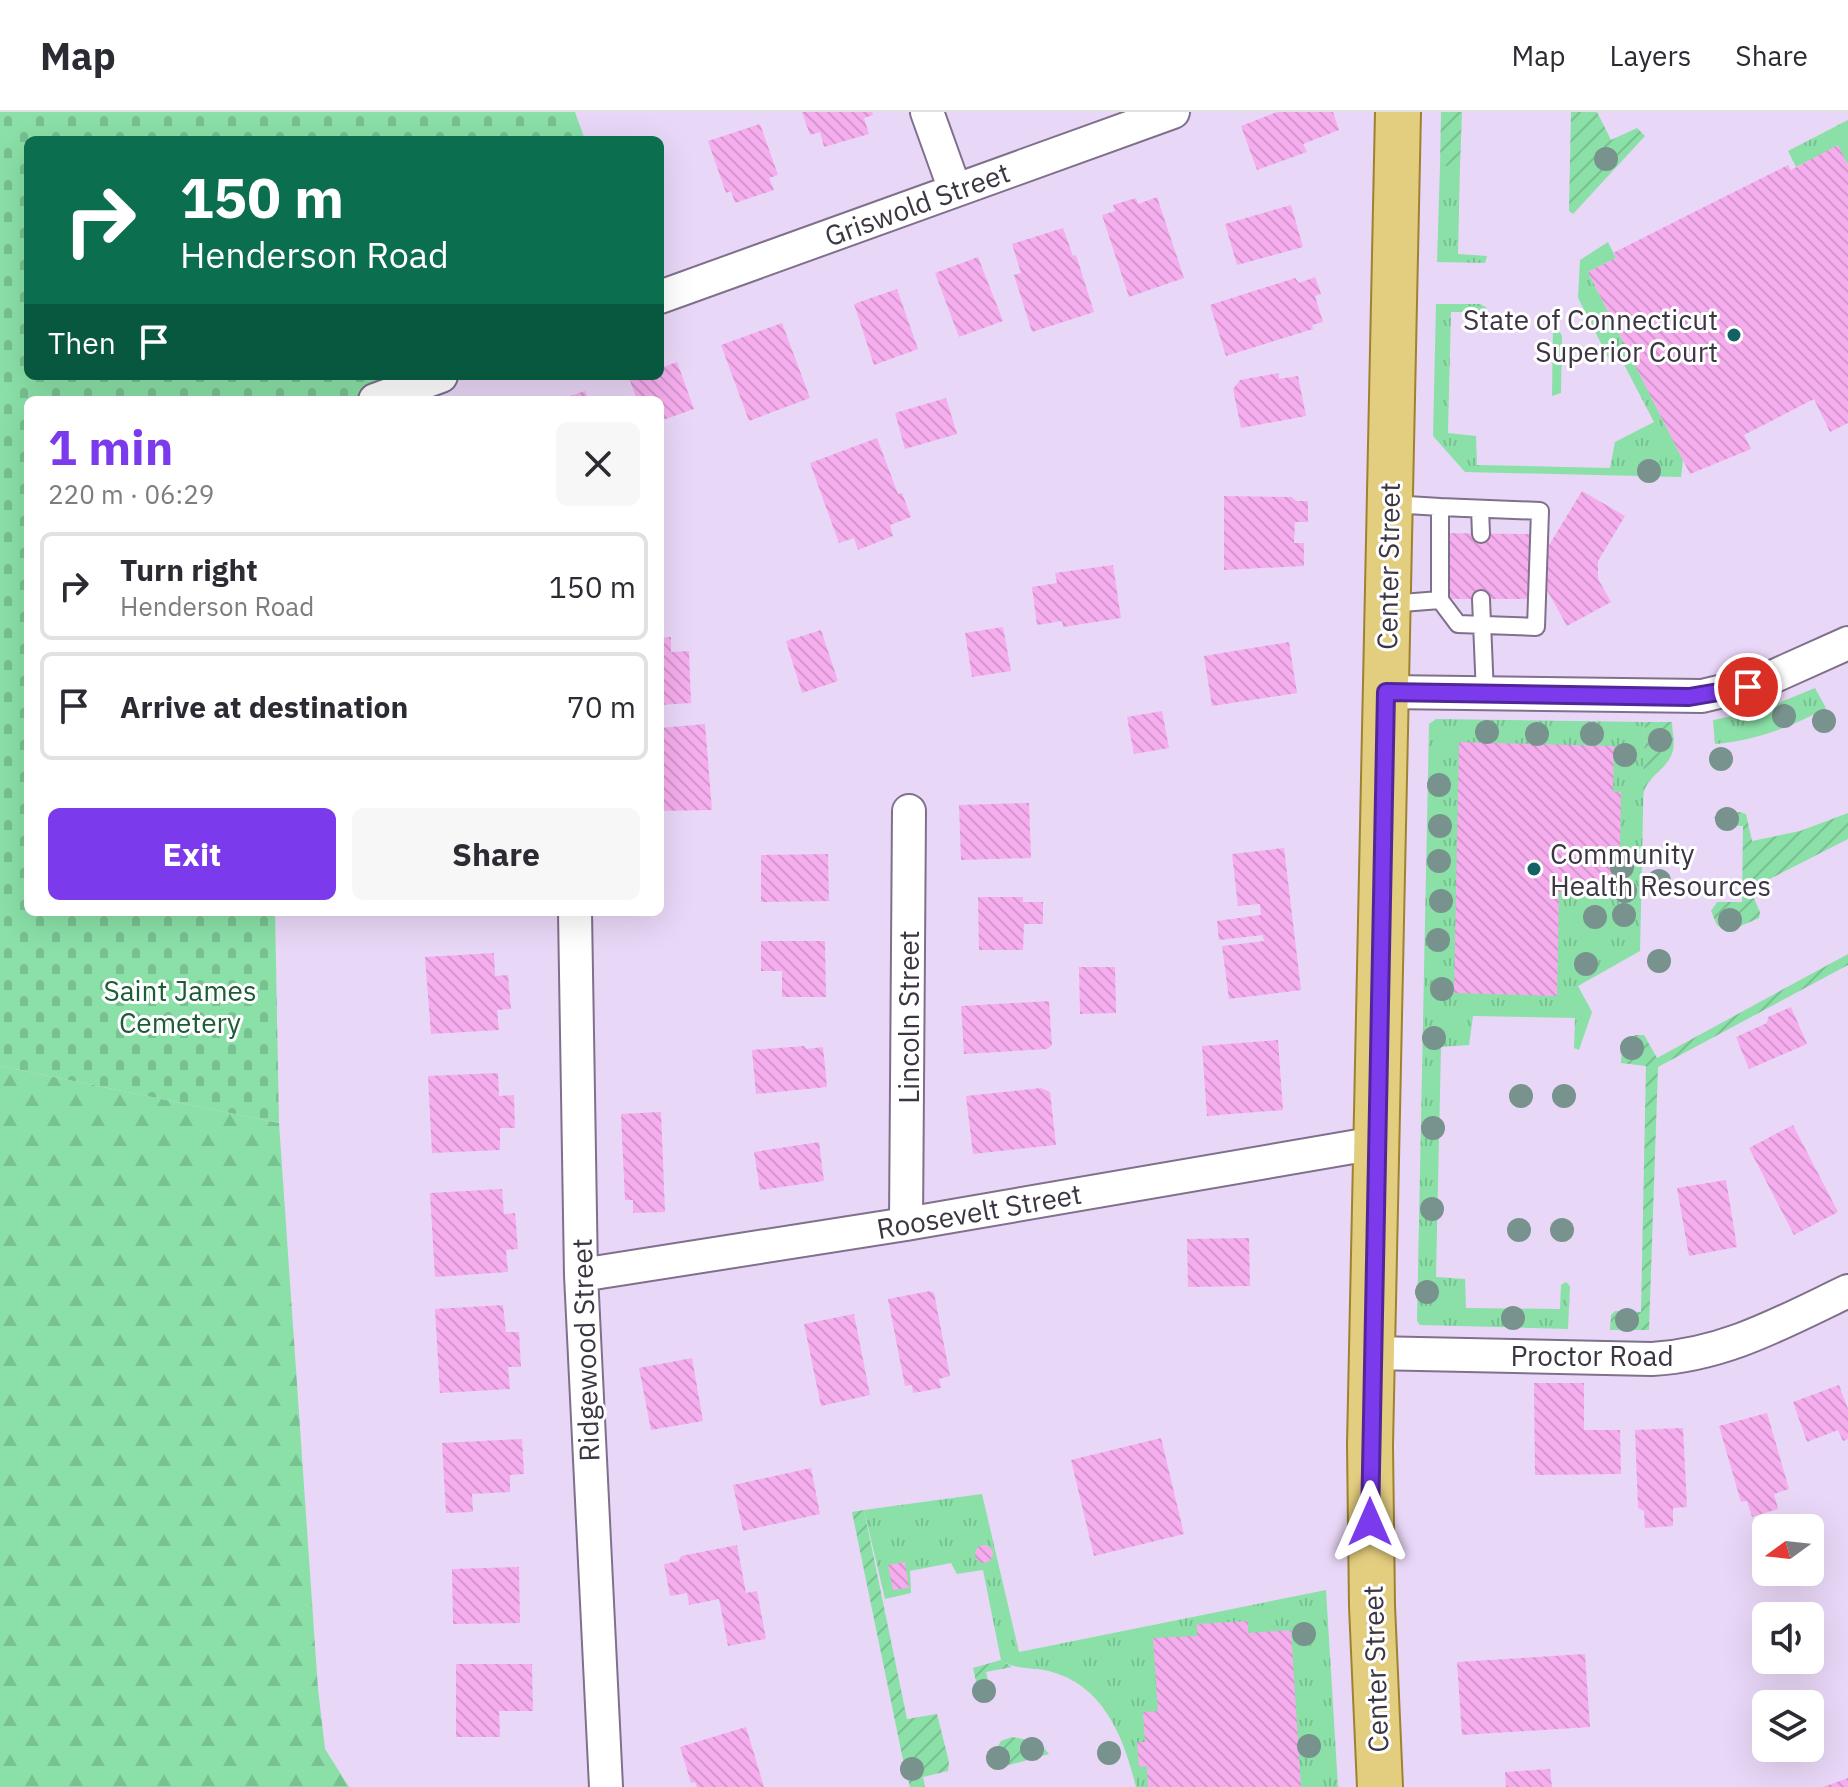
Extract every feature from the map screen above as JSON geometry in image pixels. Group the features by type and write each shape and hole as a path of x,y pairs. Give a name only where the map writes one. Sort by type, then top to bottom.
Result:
{"main road":[{"name":"Center Street","path":"1380,1787 1371,1567 1372,1353 1398,112"}],"street":[{"path":"927,112 955,190"},
{"name":"Griswold Street","path":"664,296 1173,112"},
{"path":"386,396 430,380"},
{"path":"1386,692 1689,697 1720,694 1774,677 1848,643"},
{"name":"Lincoln Street","path":"906,1224 909,811"},
{"name":"Ridgewood Street","path":"575,916 581,1275 606,1787"},
{"name":"Roosevelt Street","path":"581,1275 906,1224 1376,1143"},
{"name":"Proctor Road","path":"1372,1353 1652,1359 1683,1356 1747,1340 1848,1291"}],"lane":[{"path":"1390,504 1540,511 1536,627 1458,624 1440,600 1440,507"},
{"path":"1480,509 1481,534"},
{"path":"1481,599 1485,694"},
{"path":"1388,604 1440,600"}],"green space":[{"name":"Saint James Cemetery","path":"0,112 575,112 584,136 24,136 24,380 376,380 382,396 24,396 24,916 275,916 279,1123 0,1066"},
{"path":"1441,112 1462,112 1460,166 1440,166"},
{"path":"1571,112 1597,112 1611,140 1637,128 1645,136 1573,214 1569,211"},
{"path":"1848,120 1848,165 1838,146 1796,167 1788,151"},
{"path":"1440,166 1460,166 1458,254 1487,256 1485,263 1437,262"},
{"path":"1608,242 1616,258 1588,272 1683,460 1681,477 1465,472 1433,436 1436,304 1480,304 1487,308 1485,312 1451,312 1448,433 1476,436 1477,465 1610,468 1615,442 1654,422 1619,355 1609,359 1578,298 1580,260"},
{"path":"1553,320 1562,336 1561,393 1552,396"},
{"path":"1815,688 1826,708 1772,732 1715,744 1713,720 1759,711"},
{"path":"1436,719 1645,722 1640,951 1578,986 1592,1012 1579,1050 1574,1048 1575,1018 1473,1016 1469,1045 1441,1047 1436,1277 1465,1279 1466,1308 1560,1309 1561,1285 1566,1282 1570,1286 1568,1329 1420,1325 1417,1321 1429,724"},
{"path":"1645,722 1672,722 1674,744 1671,757 1649,782 1643,795"},
{"path":"1740,812 1746,814 1752,841 1800,831 1848,813 1848,839 1750,889 1760,912 1759,918 1727,932 1717,925 1711,911 1717,902 1742,902 1743,826 1718,825 1714,817"},
{"path":"1848,954 1848,965 1658,1067 1649,1330 1610,1330 1611,1315 1615,1311 1641,1312 1646,1066 1621,1063 1622,1045 1635,1035 1644,1035 1657,1058"},
{"path":"0,1066 279,1123 318,1689 325,1749 349,1787 0,1787"},
{"path":"982,1494 1019,1652 1326,1590 1338,1787 1136,1787 1118,1732 1098,1701 1068,1678 1001,1660 983,1570 957,1574 951,1563 910,1571 911,1593 885,1599 864,1510"},
{"path":"864,1510 907,1719 937,1714 949,1762 948,1771 923,1777 925,1787 910,1787 902,1755 852,1512"},
{"path":"1001,1660 1012,1667 986,1672 992,1697 981,1703 973,1668"},
{"path":"1012,1737 1039,1742 1049,1754 995,1769 991,1758 1001,1741"}],"building":[{"path":"802,112 872,112 873,115 864,118 869,134 824,147 820,132 810,135"},
{"path":"1277,112 1333,112 1339,130 1303,144 1307,152 1257,170 1241,126"},
{"path":"760,124 778,175 769,178 774,190 735,203 731,191 726,193 708,141"},
{"name":"State of Connecticut Superior Court","path":"1838,145 1848,165 1848,423 1830,432 1814,399 1744,435 1751,449 1690,474 1588,272 1616,258 1613,253 1788,165 1791,170"},
{"path":"1157,197 1184,278 1129,297 1102,215 1115,211 1113,205 1136,198 1138,204"},
{"path":"1291,205 1303,247 1237,265 1225,224"},
{"path":"1063,228 1073,256 1076,255 1094,312 1032,332 1014,275 1021,273 1012,244"},
{"path":"978,257 1003,321 959,337 935,273"},
{"path":"1315,277 1321,294 1315,296 1323,322 1312,325 1313,329 1226,356 1210,305 1295,278 1299,283"},
{"path":"897,289 918,349 874,365 854,304"},
{"path":"782,323 810,398 749,421 721,345"},
{"path":"677,362 694,409 664,420 664,396 636,396 630,380 664,380 664,367"},
{"path":"1279,373 1279,379 1298,376 1306,416 1241,428 1233,389 1240,380"},
{"path":"585,391 587,396 570,396"},
{"path":"946,398 957,434 905,449 895,413"},
{"path":"877,438 898,494 902,493 911,517 890,525 893,536 858,550 854,538 839,543 810,463"},
{"path":"1582,491 1625,516 1598,561 1598,579 1611,602 1567,626 1547,590 1548,547"},
{"path":"1224,496 1292,497 1296,501 1308,501 1308,522 1295,522 1294,543 1304,543 1304,566 1224,570"},
{"path":"1444,533 1529,534 1529,599 1444,599"},
{"path":"1113,565 1121,618 1063,627 1062,621 1037,625 1032,587 1057,583 1055,573"},
{"path":"1003,627 1011,671 972,677 965,633"},
{"path":"821,630 838,681 802,693 786,641"},
{"path":"671,637 671,652 689,651 691,703 664,705 664,638"},
{"path":"1289,642 1297,693 1212,706 1204,656"},
{"path":"1162,711 1169,748 1134,754 1127,717"},
{"path":"705,724 712,810 664,811 664,728"},
{"name":"Community Health Resources","path":"1459,742 1614,746 1613,792 1621,792 1620,846 1612,846 1611,893 1559,892 1557,996 1454,993"},
{"path":"1029,803 1031,858 961,860 959,805"},
{"path":"1284,848 1301,990 1229,999 1222,946 1264,941 1263,935 1219,940 1217,921 1261,915 1260,904 1238,906 1232,854"},
{"path":"828,854 829,901 761,902 761,855"},
{"path":"978,897 1023,897 1023,902 1043,902 1043,924 1024,924 1023,950 979,950"},
{"path":"761,941 825,941 826,997 782,997 782,971 761,971"},
{"path":"494,953 495,976 508,975 511,1009 497,1010 499,1030 431,1034 425,957"},
{"path":"1079,967 1115,967 1116,1013 1080,1014"},
{"path":"1049,1001 1052,1045 1047,1049 964,1054 961,1006"},
{"path":"1791,1007 1807,1044 1749,1069 1736,1037 1767,1023 1768,1017"},
{"path":"1278,1040 1283,1110 1207,1116 1202,1046"},
{"path":"804,1046 806,1049 823,1047 827,1087 756,1094 752,1050"},
{"path":"498,1073 499,1096 514,1095 515,1128 500,1128 500,1150 432,1153 428,1076"},
{"path":"1041,1088 1050,1092 1056,1145 973,1154 966,1096"},
{"path":"661,1112 665,1212 633,1213 633,1200 625,1200 621,1114"},
{"path":"1793,1125 1838,1212 1794,1235 1749,1148"},
{"path":"819,1142 824,1181 760,1190 754,1152"},
{"path":"1726,1180 1737,1247 1689,1256 1677,1188"},
{"path":"502,1189 504,1214 515,1213 518,1249 506,1250 508,1272 435,1277 430,1193"},
{"path":"1249,1238 1250,1286 1188,1287 1187,1239"},
{"path":"930,1291 934,1293 950,1376 939,1379 941,1388 913,1393 912,1385 905,1386 888,1299"},
{"path":"503,1305 506,1332 519,1332 521,1367 508,1367 510,1389 440,1393 435,1309"},
{"path":"854,1314 870,1395 821,1406 804,1324"},
{"path":"692,1358 703,1421 651,1430 639,1368"},
{"path":"1534,1383 1584,1383 1584,1430 1620,1430 1621,1474 1535,1475"},
{"path":"1839,1385 1848,1409 1848,1439 1843,1441 1838,1430 1807,1442 1793,1402"},
{"path":"1767,1413 1789,1489 1774,1494 1778,1509 1752,1514 1752,1517 1747,1501 1741,1502 1719,1426"},
{"path":"1683,1428 1687,1507 1673,1508 1673,1526 1645,1528 1644,1511 1638,1508 1635,1430"},
{"path":"1161,1438 1184,1534 1094,1556 1071,1460"},
{"path":"522,1439 524,1474 510,1475 510,1492 472,1494 473,1512 446,1513 442,1443"},
{"path":"811,1468 820,1514 743,1531 733,1485"},
{"path":"737,1545 746,1593 757,1591 766,1639 728,1646 719,1599 689,1605 687,1593 670,1596 664,1564 679,1561 681,1556"},
{"path":"980,1545 988,1545 993,1554 991,1561 980,1563 975,1558 975,1550"},
{"path":"905,1562 909,1588 893,1590 888,1565"},
{"path":"519,1567 520,1623 453,1624 452,1569"},
{"path":"1248,1621 1248,1633 1291,1630 1301,1787 1148,1787 1147,1766 1139,1767 1137,1742 1145,1742 1143,1712 1158,1711 1153,1638 1197,1636 1197,1624"},
{"path":"1585,1654 1590,1727 1462,1735 1457,1662"},
{"path":"456,1664 532,1664 533,1711 499,1711 500,1737 456,1737"},
{"path":"746,1727 764,1787 697,1787 695,1782 691,1783 680,1747"},
{"path":"1550,1769 1552,1787 1506,1787 1505,1772"},
{"path":"1848,1778 1848,1787 1823,1787"}],"place":[{"name":"State of Connecticut Superior Court","path":"1734,335"},
{"name":"Community Health Resources","path":"1534,869"}],"route":[{"path":"1370,1522 1386,692 1689,697 1748,687"}]}
